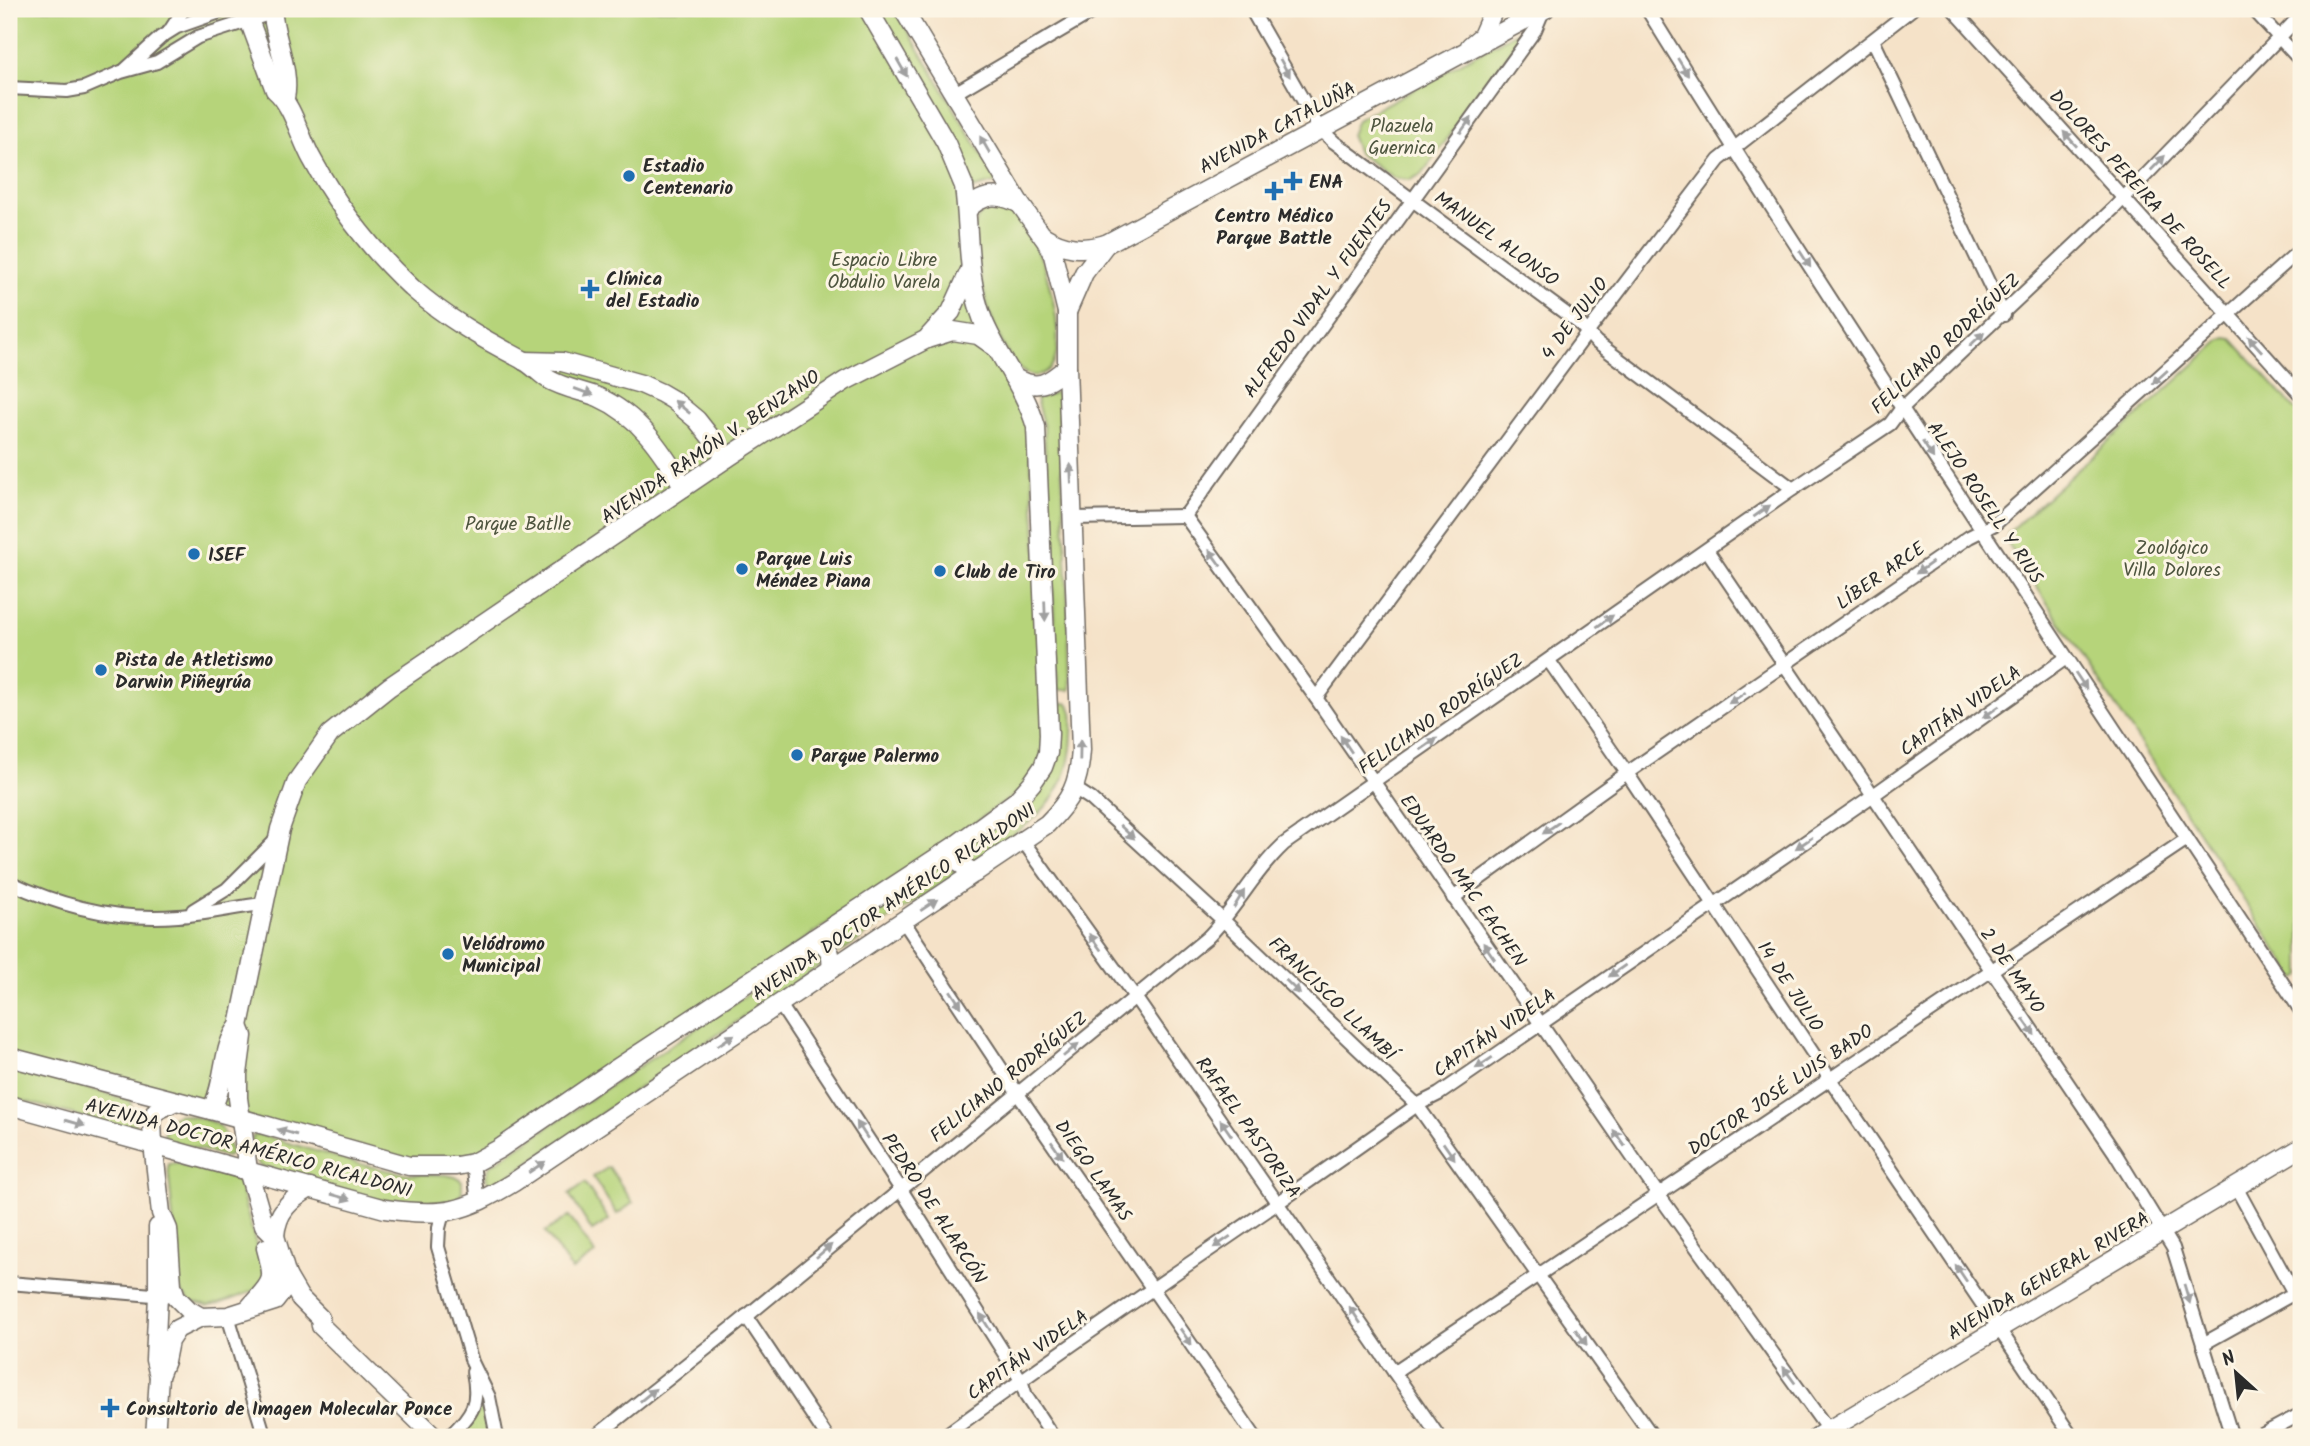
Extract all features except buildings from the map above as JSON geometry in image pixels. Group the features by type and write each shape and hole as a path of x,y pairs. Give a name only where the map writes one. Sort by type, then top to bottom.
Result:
{"street":[{"path":"169,32 184,9"},
{"path":"121,72 169,32 193,19 228,9"},
{"name":"AVENIDA DOCTOR AMÉRICO RICALDONI","path":"9,1057 409,1166 442,1167 473,1163 499,1149 622,1064 956,845 1016,801 1038,775 1048,753 1048,702 1037,435 1032,412 983,319 970,270 964,186 954,158 867,9"},
{"name":"AVENIDA DOCTOR AMÉRICO RICALDONI","path":"9,1105 385,1209 421,1214 443,1213 478,1202 525,1175 1023,841 1047,824 1063,808 1074,788 1079,771 1080,750 1067,312 1053,256 1043,236 1020,204 903,9"},
{"path":"955,93 1097,9"},
{"name":"MANUEL ALONSO","path":"1251,9 1319,128 1334,142 1580,324 1596,342 1793,489"},
{"name":"AVENIDA CATALUÑA","path":"1469,48 1482,36 1494,9"},
{"name":"ALEJO ROSELL Y RIUS","path":"1647,9 1901,409 2301,1011"},
{"name":"4 DE JULIO","path":"1316,698 1719,160 1912,9"},
{"name":"DOLORES PEREIRA DE ROSELL","path":"1953,9 2301,395"},
{"path":"2253,9 2301,61"},
{"name":"AVENIDA CATALUÑA","path":"1043,236 1063,247 1076,249 1106,244 1544,10"},
{"name":"ALFREDO VIDAL Y FUENTES","path":"1185,516 1535,30 1544,10"},
{"path":"9,88 67,91 84,88 121,72 157,61 198,37 248,15 272,11 288,85 285,98"},
{"path":"248,15 275,90 285,98 305,146 329,190 371,246 394,271 429,303 471,332 524,361 550,380 600,398 630,417 653,438 684,487"},
{"name":"FELICIANO RODRÍGUEZ","path":"595,1437 1207,938 1224,921 1255,874 1276,851 1889,424 1901,409 2004,315 2123,199 2301,15"},
{"path":"1873,40 2004,315"},
{"path":"967,210 974,202 991,195 1002,195 1020,204"},
{"name":"AVENIDA CATALUÑA","path":"1067,312 1084,273 1106,244"},
{"name":"LÍBER ARCE","path":"1452,898 1969,537 1995,524 2301,249"},
{"name":"AVENIDA RAMÓN V. BENZANO","path":"927,339 951,312 970,270"},
{"name":"AVENIDA RAMÓN V. BENZANO","path":"211,1110 220,1090 232,1035 239,1026 278,838 297,781 317,750 346,719 389,687 828,391 927,339 953,331 970,332 997,348"},
{"path":"524,361 562,362 641,384 661,393 697,420 727,458"},
{"path":"1013,377 1024,384 1040,385 1052,380 1067,367"},
{"path":"1073,518 1185,516"},
{"name":"EDUARDO MAC EACHEN","path":"1185,516 1316,698 1826,1435"},
{"name":"2 DE MAYO","path":"1707,550 2115,1153 2163,1230 2173,1248 2232,1437"},
{"name":"CAPITÁN VIDELA","path":"943,1437 1417,1105 1439,1094 1872,796 2066,657"},
{"name":"14 DE JULIO","path":"1549,661 1628,773 1830,1079 2072,1437"},
{"path":"1048,702 1064,695 1079,701"},
{"name":"FRANCISCO LLAMBÍ","path":"1074,788 1091,799 1224,921 1417,1105 1653,1437"},
{"path":"180,916 228,889 278,838"},
{"name":"DOCTOR JOSÉ LUIS BADO","path":"1394,1372 2188,839"},
{"name":"RAFAEL PASTORIZA","path":"1023,841 1279,1203 1439,1437"},
{"path":"956,845 955,856 960,865 975,873"},
{"path":"9,882 75,908 121,916 180,916 264,904"},
{"name":"DIEGO LAMAS","path":"904,922 1018,1094 1255,1437"},
{"path":"813,939 823,943 831,954 831,969"},
{"name":"PEDRO DE ALARCÓN","path":"779,1003 900,1188 1021,1380 1026,1395 1053,1437"},
{"name":"AVENIDA RAMÓN V. BENZANO","path":"239,1026 243,1036 238,1074 240,1118 248,1170 269,1230"},
{"path":"159,1376 155,1360 167,1296 157,1229 161,1213 152,1121 156,1111 162,1106 176,1101"},
{"name":"AVENIDA GENERAL RIVERA","path":"1826,1435 2301,1148"},
{"path":"473,1163 478,1202"},
{"path":"2236,1187 2298,1292 2301,1306"},
{"path":"249,1308 266,1291 272,1276 262,1235 269,1230 283,1208 310,1188"},
{"path":"443,1213 438,1247 477,1387 474,1409 449,1437"},
{"path":"269,1230 287,1276 300,1298 320,1318 321,1326"},
{"path":"275,1301 285,1288 287,1276"},
{"path":"9,1283 167,1296 201,1317"},
{"path":"2203,1344 2298,1292"},
{"path":"155,1437 159,1376 172,1334 184,1324 201,1317 228,1316 275,1301 290,1305 313,1325 321,1326 435,1437"},
{"path":"228,1316 265,1437"},
{"path":"746,1316 827,1437"},
{"path":"472,1362 489,1397 496,1437"},
{"path":"2258,1437 2301,1414"}],"green space":[{"name":"Parque Batlle","path":"9,9 868,9 954,158 970,270 1027,402 1049,734 1032,783 499,1149 441,1167 9,1057"},
{"path":"876,9 895,9 998,182 972,189 953,139"},
{"name":"Plazuela Guernica","path":"1520,30 1521,36 1422,174 1410,180 1394,178 1358,153 1351,135 1357,120"},
{"path":"993,206 1009,208 1020,219 1031,236 1048,281 1054,306 1057,349 1053,364 1046,372 1036,376 1021,370 1012,360 1002,343 986,299 976,253 975,234 980,215"},
{"name":"Zoológico Villa Dolores","path":"2226,338 2232,339 2301,416 2301,976 2296,979 2007,542 2008,533"},
{"path":"1058,392 1070,690 1058,690 1044,428 1036,399"},
{"path":"1067,703 1072,718 1070,758 1054,796 1026,825 971,862 964,860 964,848 1019,812 1042,788 1053,758 1056,710 1060,704"},
{"path":"949,860 957,873 839,953 830,939"},
{"path":"814,950 820,951 826,960 822,964 494,1186 488,1183 486,1176 490,1166"},
{"path":"9,1067 130,1100 136,1130 9,1097"},
{"path":"180,1114 209,1121 220,1128 225,1134 231,1155 227,1157 164,1139 165,1123"},
{"path":"257,1134 371,1167 410,1174 452,1176 462,1181 462,1192 456,1200 415,1203 384,1201 348,1193 260,1166 256,1160 252,1137"},
{"path":"177,1163 229,1176 238,1181 265,1276 256,1290 208,1306 191,1302 180,1291 168,1167 169,1164"},
{"path":"609,1167 633,1203 617,1214 593,1177"},
{"path":"585,1183 609,1220 592,1231 569,1194"},
{"path":"569,1216 595,1254 572,1270 545,1232"},
{"path":"481,1385 491,1437 459,1437 481,1409"}],"place":[{"name":"Estadio Centenario","path":"629,176"},
{"name":"ENA","path":"1293,181"},
{"name":"Centro Médico Parque Battle","path":"1274,191"},
{"name":"Clínica del Estadio","path":"590,289"},
{"name":"ISEF","path":"194,554"},
{"name":"Parque Luis Méndez Piana","path":"742,569"},
{"name":"Club de Tiro","path":"940,571"},
{"name":"Pista de Atletismo Darwin Piñeyrúa","path":"101,670"},
{"name":"Parque Palermo","path":"797,755"},
{"name":"Velódromo Municipal","path":"448,954"},
{"name":"Consultorio de Imagen Molecular Ponce","path":"110,1408"}],"park label":[{"name":"Espacio Libre Obdulio Varela","path":"884,270"}]}
